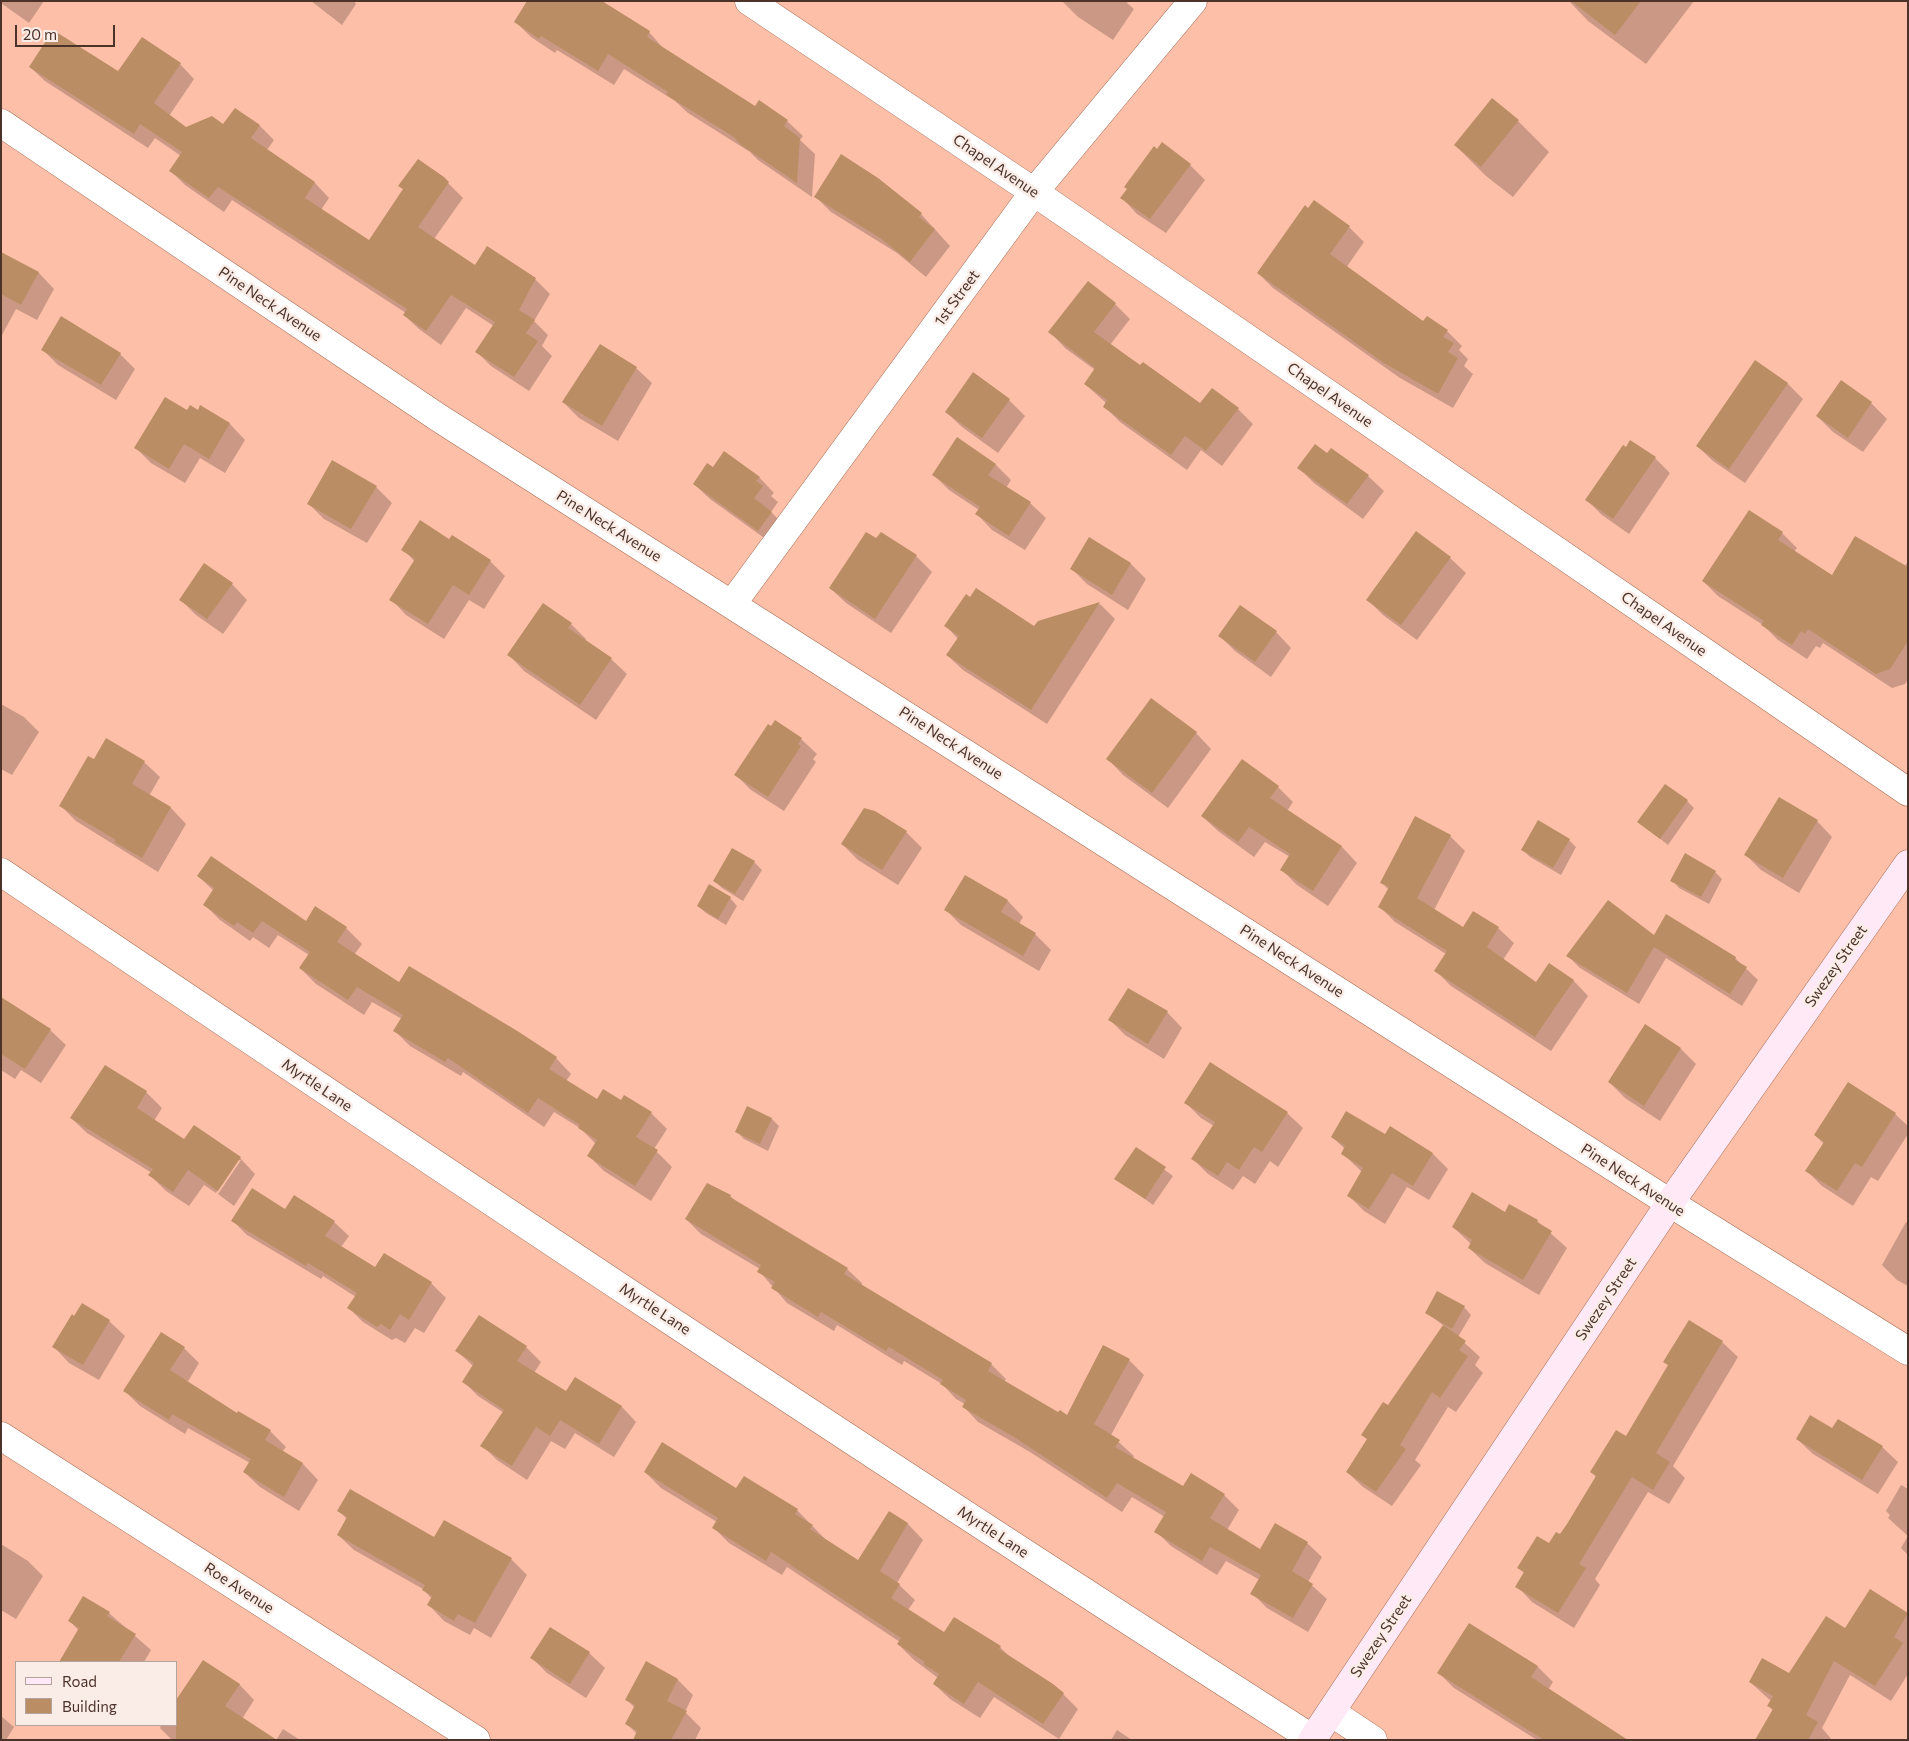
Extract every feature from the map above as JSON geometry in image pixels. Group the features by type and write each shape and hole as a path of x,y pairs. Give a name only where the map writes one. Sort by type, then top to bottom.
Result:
{"street":[{"name":"Chapel Avenue","path":"749,1 1034,192 1908,792"},
{"name":"1st Street","path":"732,604 1034,192 1193,1"},
{"name":"Pine Neck Avenue","path":"1,123 439,418 1670,1203 1908,1351"},
{"name":"Swezey Street","path":"1312,1739 1670,1203 1908,864"},
{"name":"Myrtle Lane","path":"1,872 434,1164 1098,1602 1312,1739"},
{"name":"Roe Avenue","path":"1,1436 476,1740"},
{"path":"1331,1712 1373,1740"}],"building":[{"path":"527,1 602,1 650,31 647,37 755,106 759,100 788,120 784,126 800,138 797,183 741,145 734,137 671,98 666,94 668,92 608,54 598,71 541,36 539,39 514,22"},
{"path":"1571,1 1641,1 1615,35"},
{"path":"53,30 118,71 142,37 181,63 154,103 186,127 212,116 223,124 235,108 260,125 251,138 315,182 305,198 369,240 403,189 398,186 418,159 444,177 449,182 418,227 475,265 487,246 536,278 519,310 535,320 526,333 538,341 514,377 475,352 495,322 451,295 426,331 403,315 407,309 218,187 209,198 169,171 182,152 140,124 134,134 29,67"},
{"path":"1492,98 1519,120 1481,167 1454,145"},
{"path":"1162,142 1191,164 1150,219 1120,198 1127,189 1124,187 1154,146 1157,149"},
{"path":"841,154 878,178 922,213 919,217 935,229 910,262 880,238 814,197"},
{"path":"1314,200 1350,226 1330,254 1423,321 1427,316 1448,330 1443,337 1454,343 1448,352 1458,358 1438,394 1384,363 1257,273 1305,205 1308,208"},
{"path":"1,252 39,272 21,305 1,294"},
{"path":"1088,281 1116,303 1094,332 1140,365 1143,362 1200,403 1212,388 1239,408 1206,451 1185,436 1171,455 1103,407 1107,400 1084,384 1095,368 1048,332"},
{"path":"61,316 121,353 101,385 41,350"},
{"path":"600,344 637,367 602,426 562,402"},
{"path":"1755,360 1788,383 1729,469 1696,446"},
{"path":"973,372 1010,399 982,438 945,412"},
{"path":"1841,380 1872,402 1848,438 1816,416"},
{"path":"165,397 187,410 190,405 198,410 200,405 230,423 209,459 184,444 169,469 134,448"},
{"path":"957,437 996,464 988,475 1031,502 1009,536 975,514 980,507 932,475"},
{"path":"1630,440 1656,457 1613,519 1585,500 1623,445 1626,447"},
{"path":"1315,444 1327,453 1331,448 1369,475 1347,504 1297,468"},
{"path":"724,451 760,477 756,481 763,486 754,498 772,512 758,531 693,484 707,463 713,467"},
{"path":"332,460 377,486 351,529 307,504"},
{"path":"1749,510 1783,532 1778,540 1832,575 1855,536 1908,567 1908,641 1890,669 1876,674 1808,629 1805,634 1801,631 1792,645 1761,625 1764,621 1702,581"},
{"path":"420,520 449,539 452,535 491,560 469,595 453,585 428,624 389,600 415,559 401,550"},
{"path":"1416,531 1451,557 1401,625 1366,600"},
{"path":"866,532 876,538 881,532 917,555 875,619 829,588"},
{"path":"1089,537 1131,563 1112,595 1070,569"},
{"path":"204,563 233,583 207,619 179,600"},
{"path":"976,588 1034,626 1038,621 1100,602 1031,710 946,655 959,636 944,626 966,594 970,597"},
{"path":"543,603 572,623 568,628 612,658 580,705 507,655"},
{"path":"1240,605 1277,631 1255,662 1218,636"},
{"path":"1151,698 1197,732 1152,793 1106,759"},
{"path":"775,720 802,738 798,744 801,746 768,797 734,775 768,724 771,726"},
{"path":"106,738 145,761 132,784 171,807 142,858 59,806 88,756 94,759"},
{"path":"1242,759 1279,786 1270,798 1342,846 1313,891 1280,870 1290,854 1249,827 1238,842 1201,816"},
{"path":"1665,784 1688,800 1660,839 1637,822"},
{"path":"1779,797 1818,820 1783,878 1744,855"},
{"path":"864,808 875,811 907,831 882,870 841,844"},
{"path":"1415,816 1451,835 1417,898 1463,927 1473,911 1499,927 1487,947 1536,982 1549,963 1574,980 1535,1037 1434,971 1447,951 1378,907 1389,887 1380,883"},
{"path":"1538,820 1570,839 1553,868 1521,850"},
{"path":"732,848 755,861 735,894 713,881"},
{"path":"1685,853 1716,871 1701,897 1670,881"},
{"path":"211,856 306,921 315,906 347,927 337,942 399,982 409,966 519,1032 557,1057 549,1069 597,1099 603,1089 621,1100 624,1095 652,1112 636,1137 658,1150 635,1186 587,1156 597,1140 578,1128 580,1125 538,1098 528,1113 448,1058 445,1062 393,1031 403,1015 357,987 348,1000 299,968 310,952 262,921 253,933 237,922 234,926 203,905 214,888 197,876"},
{"path":"965,875 1008,900 1001,912 1036,933 1023,956 944,910"},
{"path":"709,884 731,897 718,919 697,906"},
{"path":"1608,900 1654,935 1666,914 1736,957 1735,960 1747,967 1730,994 1654,947 1627,993 1566,956"},
{"path":"1128,988 1168,1011 1148,1044 1108,1020"},
{"path":"1,997 51,1029 25,1069 1,1054"},
{"path":"1645,1024 1681,1048 1644,1106 1608,1082"},
{"path":"1210,1062 1288,1112 1262,1152 1254,1147 1239,1170 1227,1162 1218,1176 1191,1159 1215,1122 1184,1103"},
{"path":"105,1065 147,1091 137,1108 184,1139 194,1125 241,1157 218,1191 188,1170 173,1192 148,1175 153,1169 70,1118"},
{"path":"1848,1082 1896,1113 1862,1167 1855,1163 1837,1191 1805,1171 1824,1142 1814,1135"},
{"path":"747,1106 772,1118 760,1144 735,1132"},
{"path":"1346,1111 1385,1134 1390,1126 1433,1153 1413,1186 1392,1173 1369,1209 1347,1196 1363,1168 1341,1154 1345,1146 1331,1137"},
{"path":"1136,1147 1166,1167 1145,1199 1114,1179"},
{"path":"707,1183 731,1195 730,1197 848,1268 844,1274 992,1363 988,1371 1058,1412 1060,1410 1067,1415 1103,1345 1130,1359 1094,1424 1120,1440 1115,1447 1183,1486 1191,1473 1225,1494 1210,1518 1260,1549 1275,1523 1308,1542 1292,1571 1313,1584 1293,1618 1250,1594 1261,1575 1210,1547 1202,1561 1154,1532 1166,1512 1117,1483 1107,1498 1014,1437 962,1407 966,1400 940,1384 943,1380 889,1347 886,1351 821,1312 818,1317 771,1288 775,1282 757,1272 761,1265 685,1219"},
{"path":"252,1188 285,1209 294,1195 335,1221 325,1236 375,1267 384,1253 432,1282 409,1320 400,1314 390,1330 381,1324 377,1327 347,1308 357,1293 308,1263 306,1266 231,1221"},
{"path":"1472,1192 1505,1212 1509,1204 1538,1220 1537,1222 1552,1231 1523,1280 1468,1248 1472,1240 1452,1227"},
{"path":"1437,1291 1465,1306 1452,1329 1425,1313"},
{"path":"82,1303 110,1320 83,1365 52,1347 72,1314 74,1316"},
{"path":"479,1315 527,1346 517,1361 566,1391 575,1377 622,1406 599,1444 560,1420 550,1436 536,1427 512,1466 480,1446 504,1410 462,1382 474,1363 455,1351"},
{"path":"1689,1320 1723,1341 1656,1453 1670,1462 1653,1490 1632,1477 1579,1564 1586,1568 1558,1613 1515,1587 1524,1572 1517,1568 1537,1536 1549,1543 1556,1532 1560,1534 1567,1524 1596,1476 1590,1472 1616,1430 1626,1436 1668,1365 1663,1362"},
{"path":"1443,1325 1466,1341 1459,1350 1468,1356 1440,1398 1432,1392 1400,1445 1406,1449 1376,1492 1346,1472 1367,1439 1361,1435 1383,1402 1388,1405"},
{"path":"161,1332 185,1347 170,1370 237,1413 238,1411 271,1430 265,1440 303,1463 284,1497 243,1472 251,1459 172,1414 169,1420 123,1391"},
{"path":"1810,1415 1832,1428 1838,1419 1883,1446 1862,1480 1796,1439"},
{"path":"662,1442 736,1488 744,1476 798,1509 795,1514 813,1525 810,1529 858,1560 889,1511 908,1523 880,1571 900,1584 891,1598 944,1632 954,1617 1001,1646 999,1649 1064,1693 1043,1724 978,1682 964,1704 933,1684 939,1674 923,1664 925,1662 897,1644 901,1638 771,1552 766,1561 712,1528 718,1518 644,1472"},
{"path":"350,1489 434,1537 444,1520 512,1558 475,1623 458,1614 454,1621 427,1605 432,1596 422,1590 425,1585 337,1535 347,1517 337,1511"},
{"path":"1870,1589 1908,1613 1894,1637 1903,1643 1875,1686 1834,1661 1806,1715 1818,1722 1808,1740 1755,1740 1773,1709 1767,1706 1773,1696 1749,1682 1762,1658 1789,1673 1826,1616 1845,1628"},
{"path":"83,1596 110,1612 107,1616 136,1634 120,1661 60,1661 79,1628 68,1621"},
{"path":"1469,1623 1538,1666 1531,1677 1628,1740 1544,1740 1437,1673"},
{"path":"550,1627 590,1652 570,1684 530,1658"},
{"path":"203,1660 240,1684 225,1706 277,1740 176,1740 178,1697"},
{"path":"646,1661 678,1679 667,1701 687,1711 671,1740 633,1740 637,1731 625,1724 635,1705 625,1700"}]}
